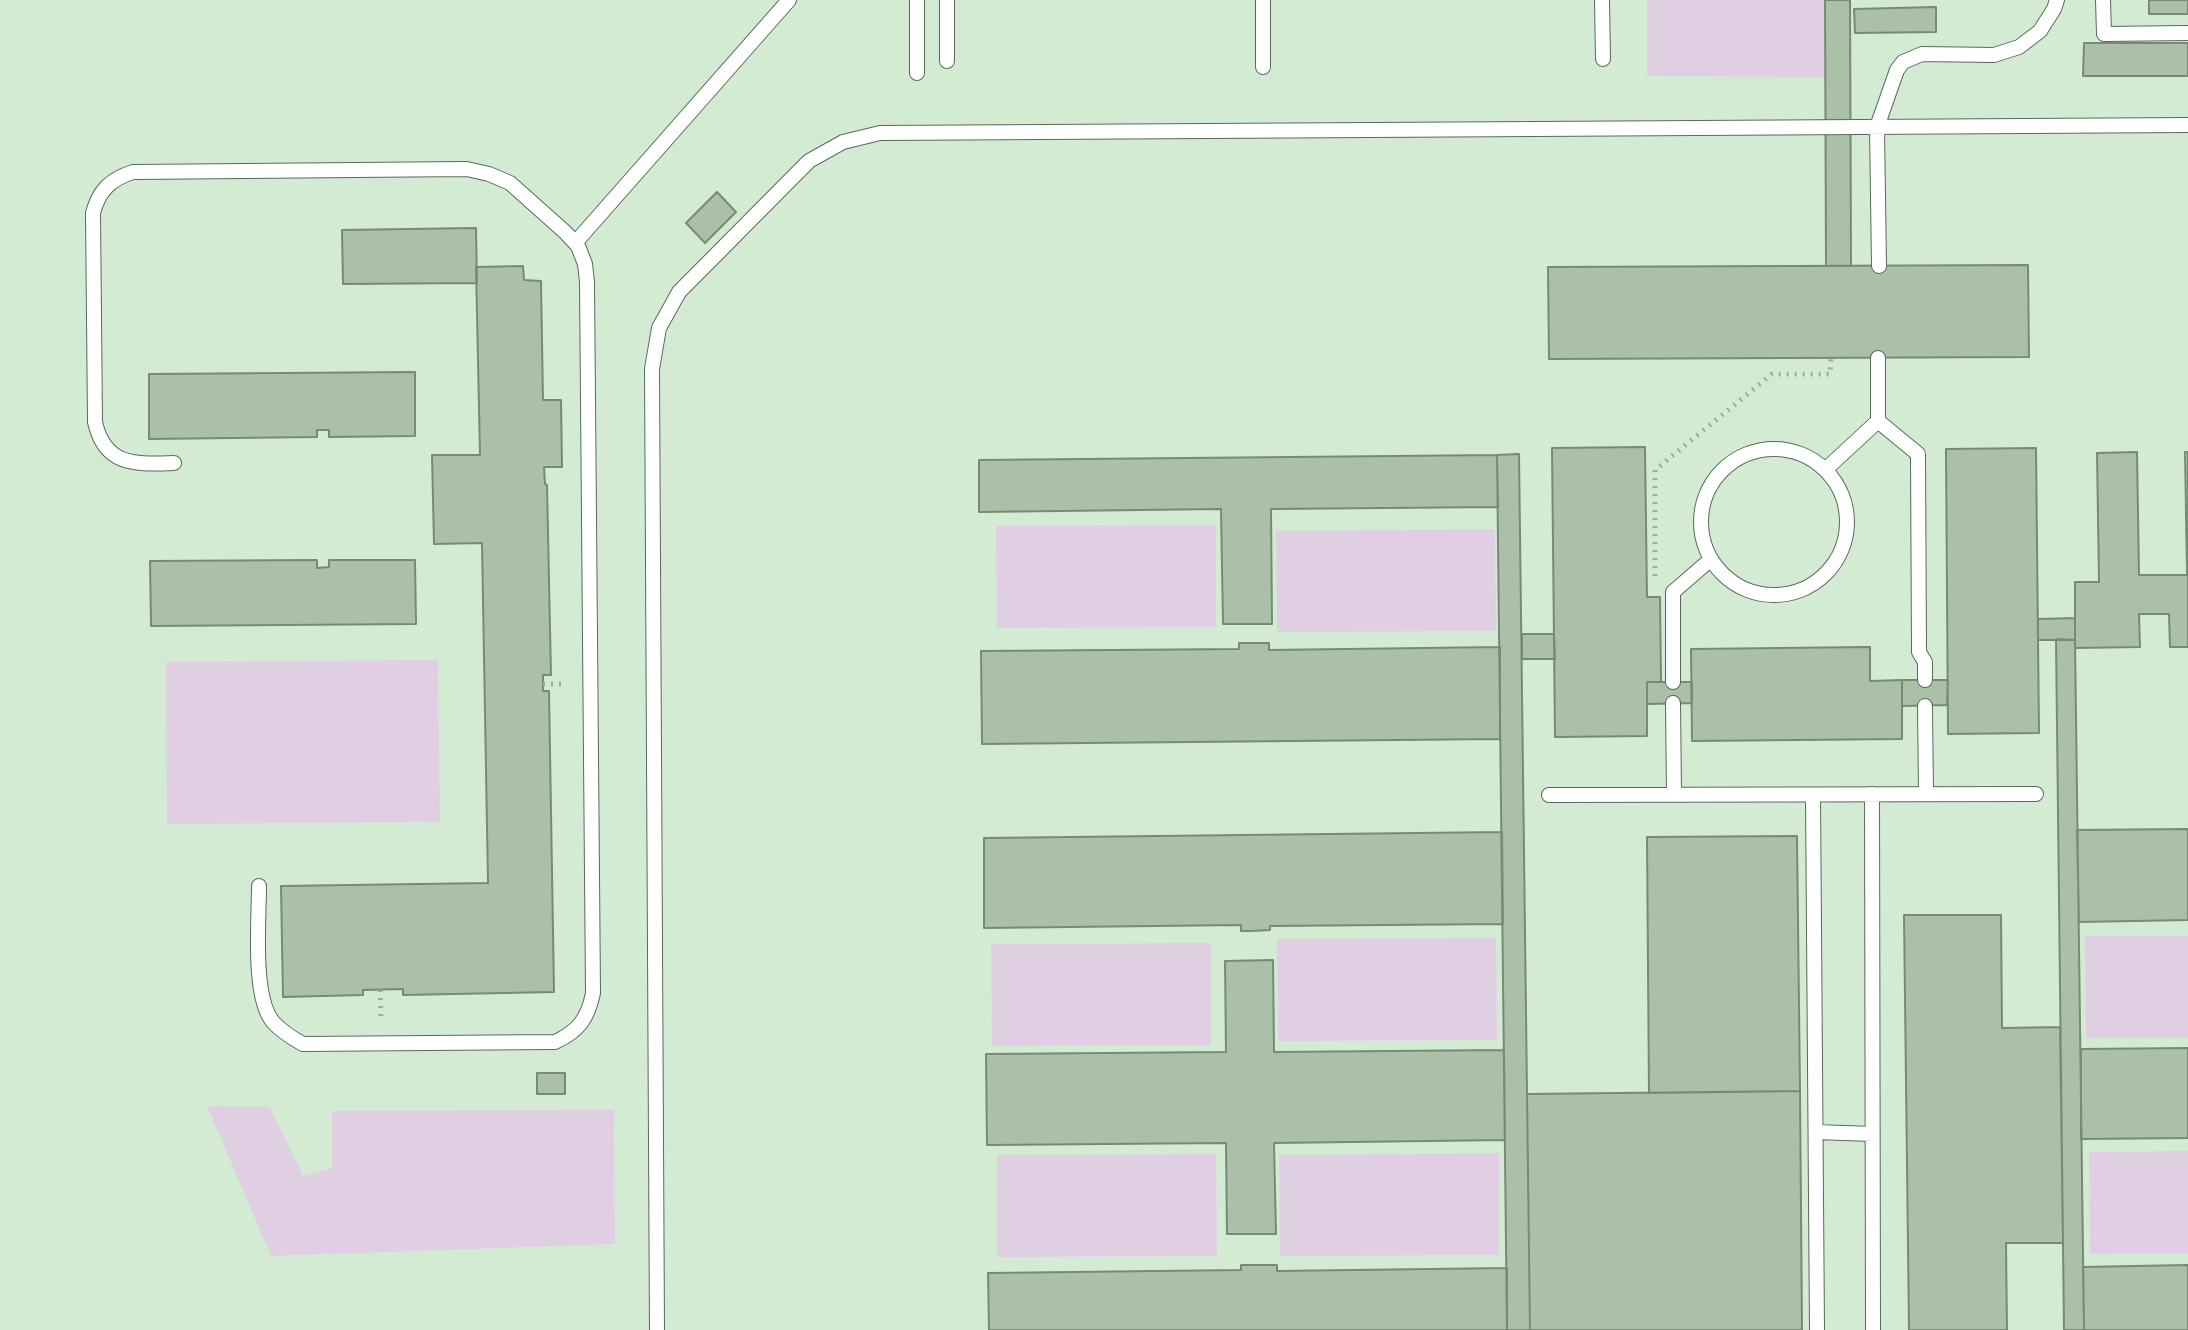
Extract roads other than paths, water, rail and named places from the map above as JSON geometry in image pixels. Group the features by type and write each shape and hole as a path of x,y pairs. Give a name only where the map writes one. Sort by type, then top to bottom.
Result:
{"lane":[{"path":"575,243 789,0"},
{"path":"917,0 917,73"},
{"path":"947,0 947,61"},
{"path":"1263,0 1263,67"},
{"path":"1602,0 1603,59"},
{"path":"1879,266 1877,127 1897,70 1903,62 1922,54 1994,55 2019,47 2040,31 2057,0"},
{"path":"2103,0 2104,34 2188,33"},
{"path":"657,1330 652,369 659,328 679,292 809,161 843,142 880,133 2188,125"},
{"path":"174,463 125,462 104,446 95,422 93,213 97,198 118,177 133,172 467,169 510,183 575,243 585,264 587,282 593,993 590,1010 582,1024 570,1035 555,1042 303,1044 286,1035 271,1020 263,1002 259,886"},
{"path":"1825,470 1878,421 1878,358"},
{"path":"1878,421 1918,454 1919,652 1925,662 1925,680"},
{"path":"1773,449 1792,451 1810,458 1825,470 1837,485 1847,522 1845,541 1826,574 1811,586 1784,595 1756,594 1738,587 1722,575 1710,560 1700,523 1710,486 1721,471 1737,459 1773,449"},
{"path":"1673,682 1673,592 1710,560"},
{"path":"1673,703 1674,795"},
{"path":"1925,706 1926,794"},
{"path":"1872,794 1873,1330"},
{"path":"1549,795 2036,794"},
{"path":"1813,795 1817,1330"},
{"path":"1816,1132 1872,1134"}]}
